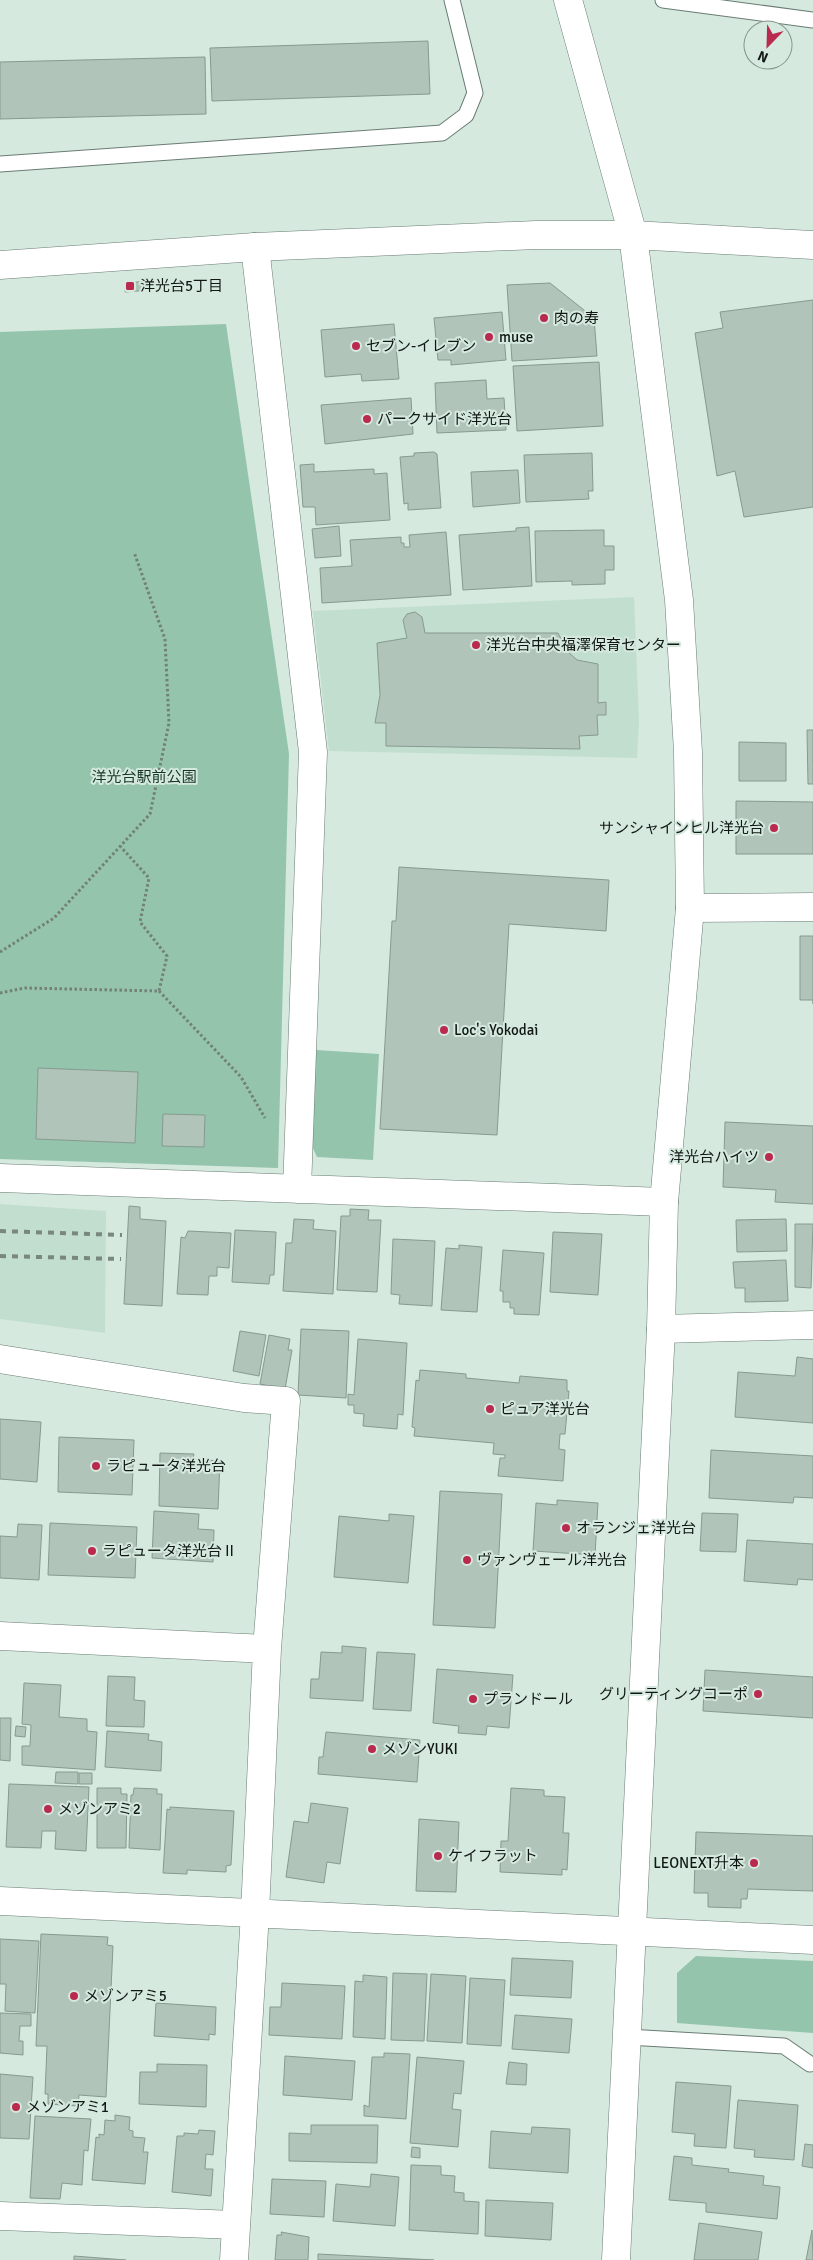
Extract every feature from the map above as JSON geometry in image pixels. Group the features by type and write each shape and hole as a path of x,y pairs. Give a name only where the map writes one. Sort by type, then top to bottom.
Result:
{"street":[{"path":"568,0 633,235 679,600 688,752 690,908 664,1202 661,1329 616,2260"},
{"path":"0,265 254,247 536,235 633,235 813,245"},
{"path":"254,247 313,752 297,1189"},
{"path":"690,908 813,907"},
{"path":"0,1178 664,1202"},
{"path":"661,1329 813,1325"},
{"path":"0,1359 244,1398 286,1401 267,1649 256,1913 234,2260"},
{"path":"0,1636 267,1649"},
{"path":"0,1901 813,1940"},
{"path":"0,2216 236,2226"}],"lane":[{"path":"0,164 442,132 466,115 475,93 452,0"},
{"path":"663,0 813,20"},
{"path":"626,2037 784,2046 810,2064"}],"path":[{"path":"0,952 54,918 150,814 169,723 165,639 134,552"},
{"path":"120,846 149,878 140,922 167,956 159,991"},
{"path":"0,993 25,988 159,991 241,1077 270,1126"}],"shaded area":[{"name":"洋光台中央福澤保育センター","path":"634,597 639,722 637,758 329,751 313,611"},
{"path":"0,1204 106,1211 105,1333 0,1319"}],"green space":[{"name":"洋光台駅前公園","path":"226,324 289,754 278,1168 0,1159 0,332"},
{"path":"316,1050 379,1054 373,1160 317,1157 311,1144"},
{"path":"696,1956 813,1961 813,2033 677,2023 677,1973"}],"building":[{"path":"428,41 430,94 212,101 210,48"},
{"path":"205,57 206,114 0,119 0,62"},
{"path":"149,281 150,290 125,292 125,283"},
{"path":"550,283 594,318 597,356 512,361 507,285"},
{"path":"813,300 813,507 744,517 735,471 717,476 695,333 723,328 720,312"},
{"path":"502,312 506,360 451,365 451,360 438,360 434,318"},
{"path":"394,324 399,379 362,381 361,374 325,377 321,330"},
{"path":"599,362 603,426 517,431 513,366"},
{"path":"486,380 487,399 504,398 506,430 437,433 435,383"},
{"name":"パークサイド洋光台","path":"411,398 413,434 325,444 321,405"},
{"path":"434,452 437,454 441,508 408,510 408,503 404,504 400,457 414,456 414,453"},
{"path":"592,453 593,491 588,491 589,499 526,502 524,455"},
{"path":"314,464 314,472 374,469 374,474 387,473 390,520 316,525 315,507 303,507 300,465"},
{"path":"518,470 520,503 473,507 471,472"},
{"path":"339,526 341,556 315,558 312,529"},
{"path":"529,527 532,586 463,590 459,535 516,531 516,528"},
{"path":"604,530 604,546 614,546 614,570 605,570 605,584 572,585 572,581 536,582 535,531"},
{"path":"446,532 451,595 322,603 320,568 352,566 350,540 401,537 401,543 404,543 404,547 410,547 409,535"},
{"path":"415,612 422,617 425,633 558,633 567,651 577,660 598,664 598,703 606,702 606,715 597,715 598,735 579,736 580,749 386,746 386,723 375,723 380,695 377,643 407,638 403,620 407,614"},
{"path":"807,730 813,730 813,784 808,784"},
{"path":"739,742 786,743 786,781 739,781"},
{"name":"サンシャインヒル洋光台","path":"736,801 813,802 813,854 736,854"},
{"name":"Loc's Yokodai","path":"399,867 609,880 606,931 509,924 497,1135 380,1129 392,921 396,921"},
{"path":"800,936 813,936 813,1000 800,1000"},
{"path":"38,1068 138,1072 135,1143 36,1139"},
{"path":"163,1114 205,1115 204,1147 162,1146"},
{"name":"洋光台ハイツ","path":"725,1122 813,1126 813,1204 775,1202 776,1190 723,1187"},
{"path":"129,1206 140,1207 140,1219 166,1221 162,1306 124,1304"},
{"path":"350,1209 369,1210 368,1220 381,1220 377,1292 337,1290 341,1216 350,1216"},
{"path":"294,1219 314,1220 313,1229 336,1231 333,1294 283,1291 286,1243 292,1243"},
{"path":"786,1219 787,1251 737,1252 736,1220"},
{"path":"795,1224 813,1224 811,1288 795,1287"},
{"path":"235,1230 276,1232 274,1275 270,1275 269,1284 232,1282"},
{"path":"188,1231 231,1233 229,1268 217,1267 217,1276 209,1276 208,1295 177,1294 181,1237 185,1238"},
{"path":"553,1232 602,1234 598,1295 550,1292"},
{"path":"393,1239 435,1241 432,1306 399,1304 400,1295 391,1294"},
{"path":"459,1245 482,1247 477,1312 441,1310 446,1248 459,1249"},
{"path":"503,1250 544,1253 539,1315 514,1314 514,1308 510,1308 510,1302 503,1302 503,1291 500,1291"},
{"path":"786,1260 788,1301 745,1302 745,1288 735,1288 733,1262"},
{"path":"301,1329 349,1331 346,1398 298,1395"},
{"path":"240,1331 266,1335 259,1376 233,1371"},
{"path":"269,1335 290,1339 288,1350 292,1350 285,1389 260,1384"},
{"path":"358,1339 407,1343 403,1415 398,1414 397,1429 363,1426 364,1414 354,1413 354,1405 348,1405 348,1394 354,1395"},
{"path":"797,1357 813,1359 813,1423 735,1417 738,1372 795,1376"},
{"name":"ピュア洋光台","path":"420,1370 466,1374 466,1378 519,1383 520,1376 567,1380 567,1391 569,1391 565,1434 560,1434 559,1449 565,1450 563,1481 498,1476 500,1458 505,1458 505,1455 493,1454 494,1443 414,1436 415,1428 412,1427 416,1380 419,1381"},
{"path":"0,1419 41,1422 37,1482 0,1479"},
{"name":"ラピュータ洋光台","path":"59,1437 134,1440 132,1495 58,1492"},
{"path":"711,1450 813,1456 813,1498 794,1497 793,1503 709,1498"},
{"path":"160,1453 194,1454 193,1459 220,1461 218,1509 159,1506"},
{"name":"ヴァンヴェール洋光台","path":"440,1491 502,1494 495,1628 433,1625"},
{"name":"オランジェ洋光台","path":"557,1500 598,1503 595,1555 533,1551 536,1503 557,1505"},
{"path":"154,1511 199,1514 198,1529 214,1530 213,1562 152,1558"},
{"path":"702,1513 738,1514 736,1552 700,1551"},
{"path":"389,1514 414,1516 408,1583 334,1577 339,1516 389,1521"},
{"name":"ラピュータ洋光台Ⅱ","path":"50,1523 137,1527 135,1578 48,1575"},
{"path":"18,1524 42,1525 39,1580 0,1578 0,1536 17,1537"},
{"path":"747,1540 813,1544 813,1580 798,1579 797,1585 744,1581"},
{"path":"342,1646 366,1648 363,1701 310,1698 311,1679 319,1679 321,1652 342,1653"},
{"path":"377,1652 415,1654 411,1711 373,1709"},
{"name":"プランドール","path":"437,1669 513,1675 509,1728 487,1726 486,1735 458,1733 459,1726 433,1723"},
{"name":"グリーティングコーポ","path":"705,1670 813,1677 813,1718 703,1711"},
{"path":"108,1676 135,1677 134,1700 145,1701 144,1727 106,1726"},
{"path":"24,1683 61,1685 59,1717 87,1719 87,1731 97,1732 95,1770 22,1765 22,1746 30,1746 31,1725 22,1724"},
{"path":"0,1718 11,1718 10,1761 0,1760"},
{"path":"16,1726 26,1727 25,1737 15,1736"},
{"path":"107,1731 149,1734 148,1740 162,1742 161,1771 105,1767"},
{"name":"メゾンYUKI","path":"326,1732 420,1740 417,1782 318,1774 319,1757 323,1757"},
{"path":"56,1772 78,1772 78,1784 55,1783"},
{"path":"79,1773 92,1773 92,1784 79,1784"},
{"name":"メゾンアミ2","path":"9,1784 89,1787 86,1851 55,1849 56,1831 42,1831 41,1848 6,1847"},
{"path":"97,1788 121,1788 121,1794 127,1794 126,1848 97,1848"},
{"path":"134,1788 157,1789 157,1794 162,1794 160,1850 129,1848 131,1795 133,1795"},
{"path":"511,1788 544,1790 544,1796 565,1797 563,1833 569,1833 567,1870 562,1869 562,1875 500,1872 501,1841 508,1841"},
{"path":"311,1803 348,1808 340,1864 327,1862 324,1883 286,1877 294,1821 308,1823"},
{"path":"170,1807 234,1811 231,1865 226,1866 226,1872 187,1870 187,1874 163,1873 167,1809 170,1810"},
{"name":"ケイフラット","path":"419,1819 459,1822 456,1892 416,1891"},
{"name":"LEONEXT升本","path":"696,1832 813,1836 813,1891 748,1889 747,1899 741,1899 741,1908 708,1907 708,1893 694,1893"},
{"name":"メゾンアミ5","path":"41,1934 108,1937 107,1945 113,1946 106,2097 79,2095 78,2106 48,2104 48,2094 45,2094 47,2046 36,2046"},
{"path":"0,1939 39,1941 35,2013 5,2011 6,1984 0,1984"},
{"path":"512,1958 573,1961 571,1998 510,1995"},
{"path":"393,1973 427,1974 424,2041 391,2040"},
{"path":"431,1974 466,1976 462,2043 427,2041"},
{"path":"363,1975 387,1977 385,2039 353,2037 355,1981 363,1982"},
{"path":"470,1978 505,1980 501,2046 467,2044"},
{"path":"282,1983 345,1986 342,2039 269,2035 270,2007 281,2007"},
{"path":"156,2003 216,2007 215,2035 209,2034 209,2040 154,2036"},
{"path":"0,2013 31,2014 31,2026 20,2026 19,2041 23,2041 23,2055 0,2053"},
{"path":"515,2015 572,2019 569,2053 512,2049"},
{"path":"384,2053 410,2054 406,2119 364,2116 364,2105 369,2107 372,2057 384,2057"},
{"path":"285,2056 355,2061 352,2100 283,2095"},
{"path":"417,2057 464,2061 461,2094 454,2093 452,2109 461,2110 458,2147 410,2143"},
{"path":"509,2062 527,2064 526,2085 506,2084"},
{"path":"157,2064 207,2065 206,2107 139,2104 140,2072 157,2072"},
{"name":"メゾンアミ1","path":"0,2074 33,2077 29,2139 0,2138"},
{"path":"676,2082 731,2086 726,2148 694,2146 695,2134 672,2132"},
{"path":"738,2100 798,2105 794,2160 754,2157 755,2150 734,2148"},
{"path":"115,2115 130,2117 129,2130 133,2131 133,2137 145,2138 143,2152 148,2152 145,2184 92,2180 96,2137 99,2138 99,2134 104,2135 105,2120 115,2121"},
{"path":"35,2116 91,2119 88,2151 84,2150 82,2185 62,2183 60,2199 30,2198"},
{"path":"311,2125 378,2125 377,2163 289,2161 289,2133 311,2134"},
{"path":"532,2127 570,2129 568,2173 489,2168 491,2131 531,2134"},
{"path":"199,2130 215,2131 213,2155 206,2154 205,2169 213,2169 211,2196 172,2192 177,2136 184,2136 184,2133 198,2134"},
{"path":"805,2144 813,2145 813,2168 802,2166"},
{"path":"412,2147 420,2148 420,2158 411,2157"},
{"path":"674,2156 692,2158 692,2165 729,2169 728,2172 764,2176 763,2185 780,2187 777,2219 706,2212 706,2203 669,2200"},
{"path":"411,2165 441,2166 441,2175 455,2176 454,2192 464,2193 464,2201 479,2202 478,2234 409,2230"},
{"path":"371,2174 399,2177 395,2226 333,2221 336,2184 370,2187"},
{"path":"272,2179 326,2181 324,2217 270,2214"},
{"path":"486,2200 553,2203 551,2240 485,2236"},
{"path":"699,2223 762,2232 758,2260 694,2260"},
{"path":"812,2230 813,2260 806,2260"},
{"path":"281,2232 309,2237 308,2260 275,2260 277,2235 282,2235"},
{"path":"318,2254 434,2260 318,2260"},
{"path":"74,2256 126,2260 74,2260"}],"railway":[{"path":"0,1231 122,1235"},
{"path":"0,1256 121,1259"}],"place":[{"name":"洋光台5丁目","path":"130,286"},
{"name":"肉の寿","path":"544,318"},
{"name":"muse","path":"489,337"},
{"name":"セブン-イレブン","path":"356,346"},
{"name":"パークサイド洋光台","path":"367,419"},
{"name":"洋光台中央福澤保育センター","path":"476,645"},
{"name":"サンシャインヒル洋光台","path":"774,828"},
{"name":"Loc's Yokodai","path":"444,1030"},
{"name":"洋光台ハイツ","path":"769,1157"},
{"name":"ピュア洋光台","path":"490,1409"},
{"name":"ラピュータ洋光台","path":"96,1466"},
{"name":"オランジェ洋光台","path":"566,1528"},
{"name":"ラピュータ洋光台Ⅱ","path":"92,1551"},
{"name":"ヴァンヴェール洋光台","path":"467,1560"},
{"name":"グリーティングコーポ","path":"758,1694"},
{"name":"プランドール","path":"473,1699"},
{"name":"メゾンYUKI","path":"372,1749"},
{"name":"メゾンアミ2","path":"48,1809"},
{"name":"ケイフラット","path":"438,1856"},
{"name":"LEONEXT升本","path":"754,1863"},
{"name":"メゾンアミ5","path":"74,1996"},
{"name":"メゾンアミ1","path":"16,2107"}]}
